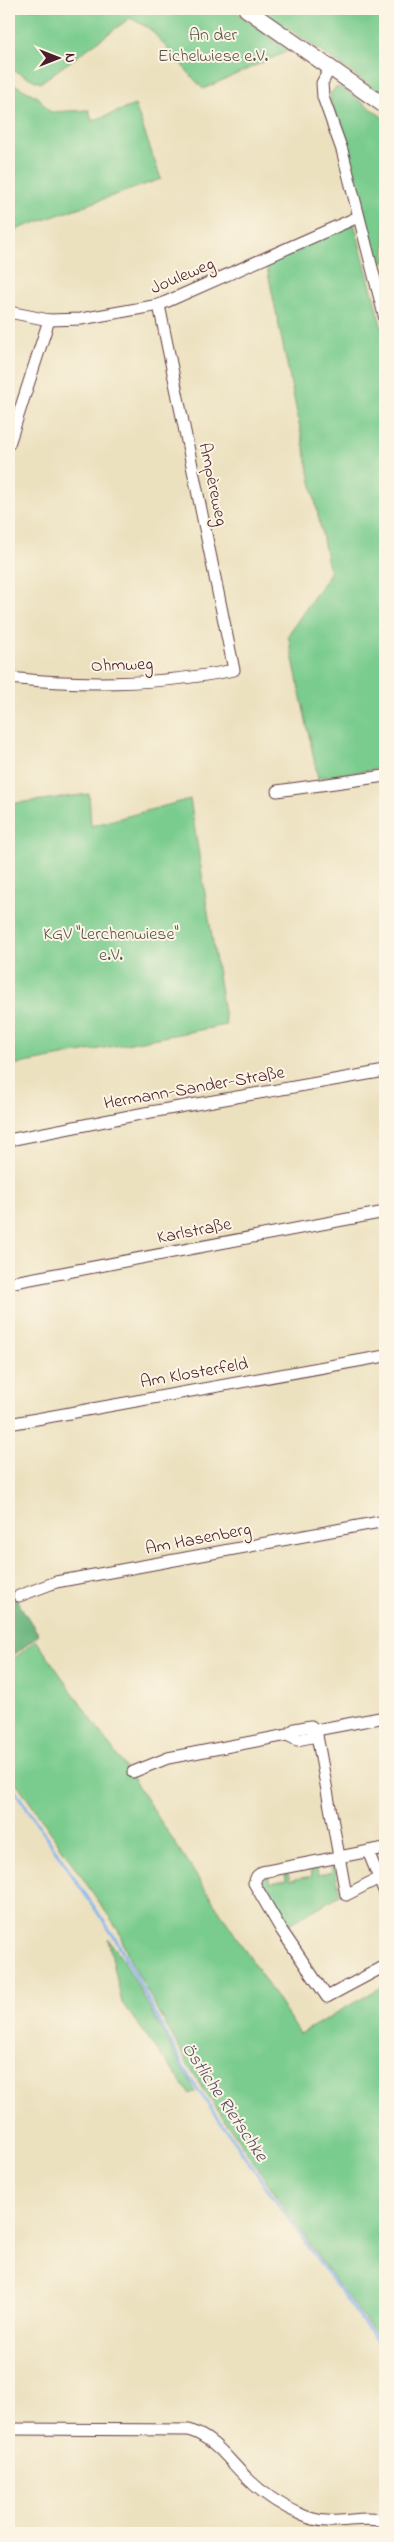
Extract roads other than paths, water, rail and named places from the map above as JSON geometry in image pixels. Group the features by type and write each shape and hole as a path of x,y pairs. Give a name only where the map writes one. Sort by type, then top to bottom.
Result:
{"main road":[{"path":"246,9 385,106"}],"street":[{"path":"330,68 322,84 323,97 342,150 385,319"},
{"name":"Jouleweg","path":"9,312 49,320 109,315 159,305 358,216"},
{"name":"Ampèreweg","path":"159,305 234,670"},
{"path":"9,444 49,320"},
{"name":"Ohmweg","path":"9,678 116,684 198,677 234,670"},
{"path":"277,791 385,776"},
{"name":"Hermann-Sander-Straße","path":"9,1140 145,1113 385,1071"},
{"name":"Karlstraße","path":"9,1283 385,1212"},
{"name":"Am Klosterfeld","path":"9,1424 385,1356"},
{"name":"Am Hasenberg","path":"19,1596 56,1582 385,1521"},
{"path":"316,1733 385,1717"},
{"path":"133,1772 168,1758 287,1735 295,1729 311,1726 316,1733 346,1895 379,1878"},
{"path":"385,1848 262,1872 256,1876 254,1883 256,1890 327,1997 385,1966"},
{"path":"368,1851 385,1892"},
{"path":"9,2429 189,2430 211,2440 256,2486 281,2504 304,2516 328,2523 366,2518 385,2521"}],"waterway":[{"name":"Östliche Rietschke","path":"9,1782 117,1941 189,2077 385,2352"}],"park label":[{"name":"An der Eichelwiese e.V.","path":"213,44"},
{"name":"KGV \"Lerchenwiese\" e.V.","path":"111,943"}]}
